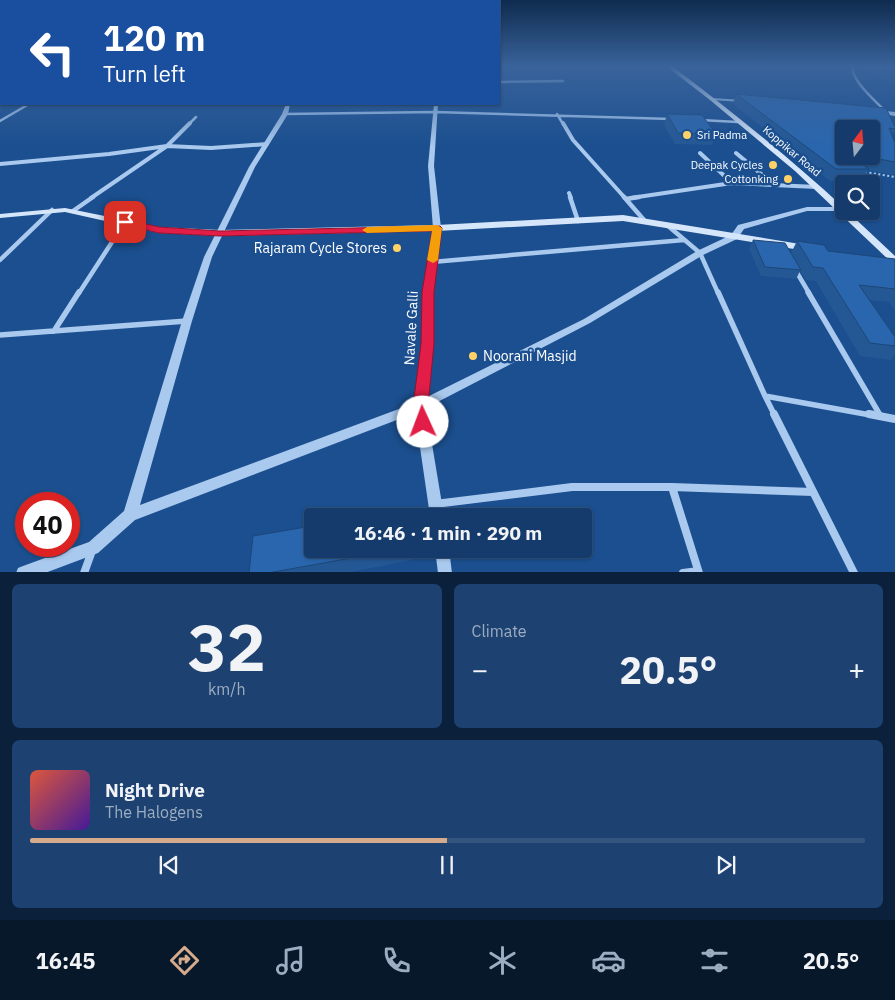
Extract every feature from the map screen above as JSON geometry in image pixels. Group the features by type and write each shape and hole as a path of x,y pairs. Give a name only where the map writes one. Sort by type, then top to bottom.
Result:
{"main road":[{"name":"Koppikar Road","path":"704,93 835,204"},
{"path":"0,216 53,210 74,212 159,230 220,234 437,228 623,218 813,249"},
{"name":"Koppikar Road","path":"851,220 895,262"},
{"path":"877,260 895,262"}],"street":[{"path":"867,93 887,113"},
{"path":"712,99 748,102"},
{"path":"0,121 27,105"},
{"path":"130,515 208,256 252,167 285,114 288,105"},
{"path":"285,114 436,108 674,119"},
{"name":"Navale Galli","path":"436,108 431,166 437,228 428,292 428,344 420,406 436,508"},
{"path":"874,112 895,114"},
{"path":"557,114 572,140 644,220"},
{"path":"74,212 167,146 196,117"},
{"path":"694,120 738,122"},
{"path":"0,164 109,154 167,146 212,148 267,144"},
{"path":"700,153 732,183"},
{"path":"736,153 773,184"},
{"path":"626,199 732,183 817,187"},
{"path":"569,193 578,221"},
{"path":"23,572 93,548 130,515 420,406 587,321 700,253 734,237 741,227 807,209 835,209"},
{"path":"0,260 53,210"},
{"path":"54,331 125,222"},
{"path":"667,225 700,253 765,396 854,572"},
{"path":"432,262 684,240"},
{"path":"780,244 786,253"},
{"path":"790,261 880,415"},
{"path":"0,335 187,321"},
{"path":"765,396 895,418"},
{"path":"435,504 572,487 672,487 814,492"},
{"path":"672,487 698,572 683,572"},
{"path":"84,572 93,548"},
{"path":"443,558 445,572"}],"path":[{"path":"860,172 895,177"}],"building":[{"path":"736,94 886,108 895,127 895,129 889,128 895,143 895,162 880,159 880,120 835,120 835,165 863,165 869,169 836,169"},
{"path":"667,114 702,115 716,134 678,133"},
{"path":"753,240 785,243 801,270 765,267"},
{"path":"797,241 824,245 828,251 895,259 895,289 859,285 895,337 895,346 870,343 823,268 813,267"},
{"path":"304,527 304,558 351,558 274,572 249,572 253,536"}],"slow traffic":[{"path":"367,230 437,228 433,260"}],"place":[{"name":"Sri Padma","path":"687,135"},
{"name":"Deepak Cycles","path":"773,165"},
{"name":"Cottonking","path":"788,179"},
{"name":"Rajaram Cycle Stores","path":"397,248"},
{"name":"Noorani Masjid","path":"473,356"}],"route":[{"path":"125,222 143,228 220,234 437,228 428,292 428,344 420,406 423,422"}]}
